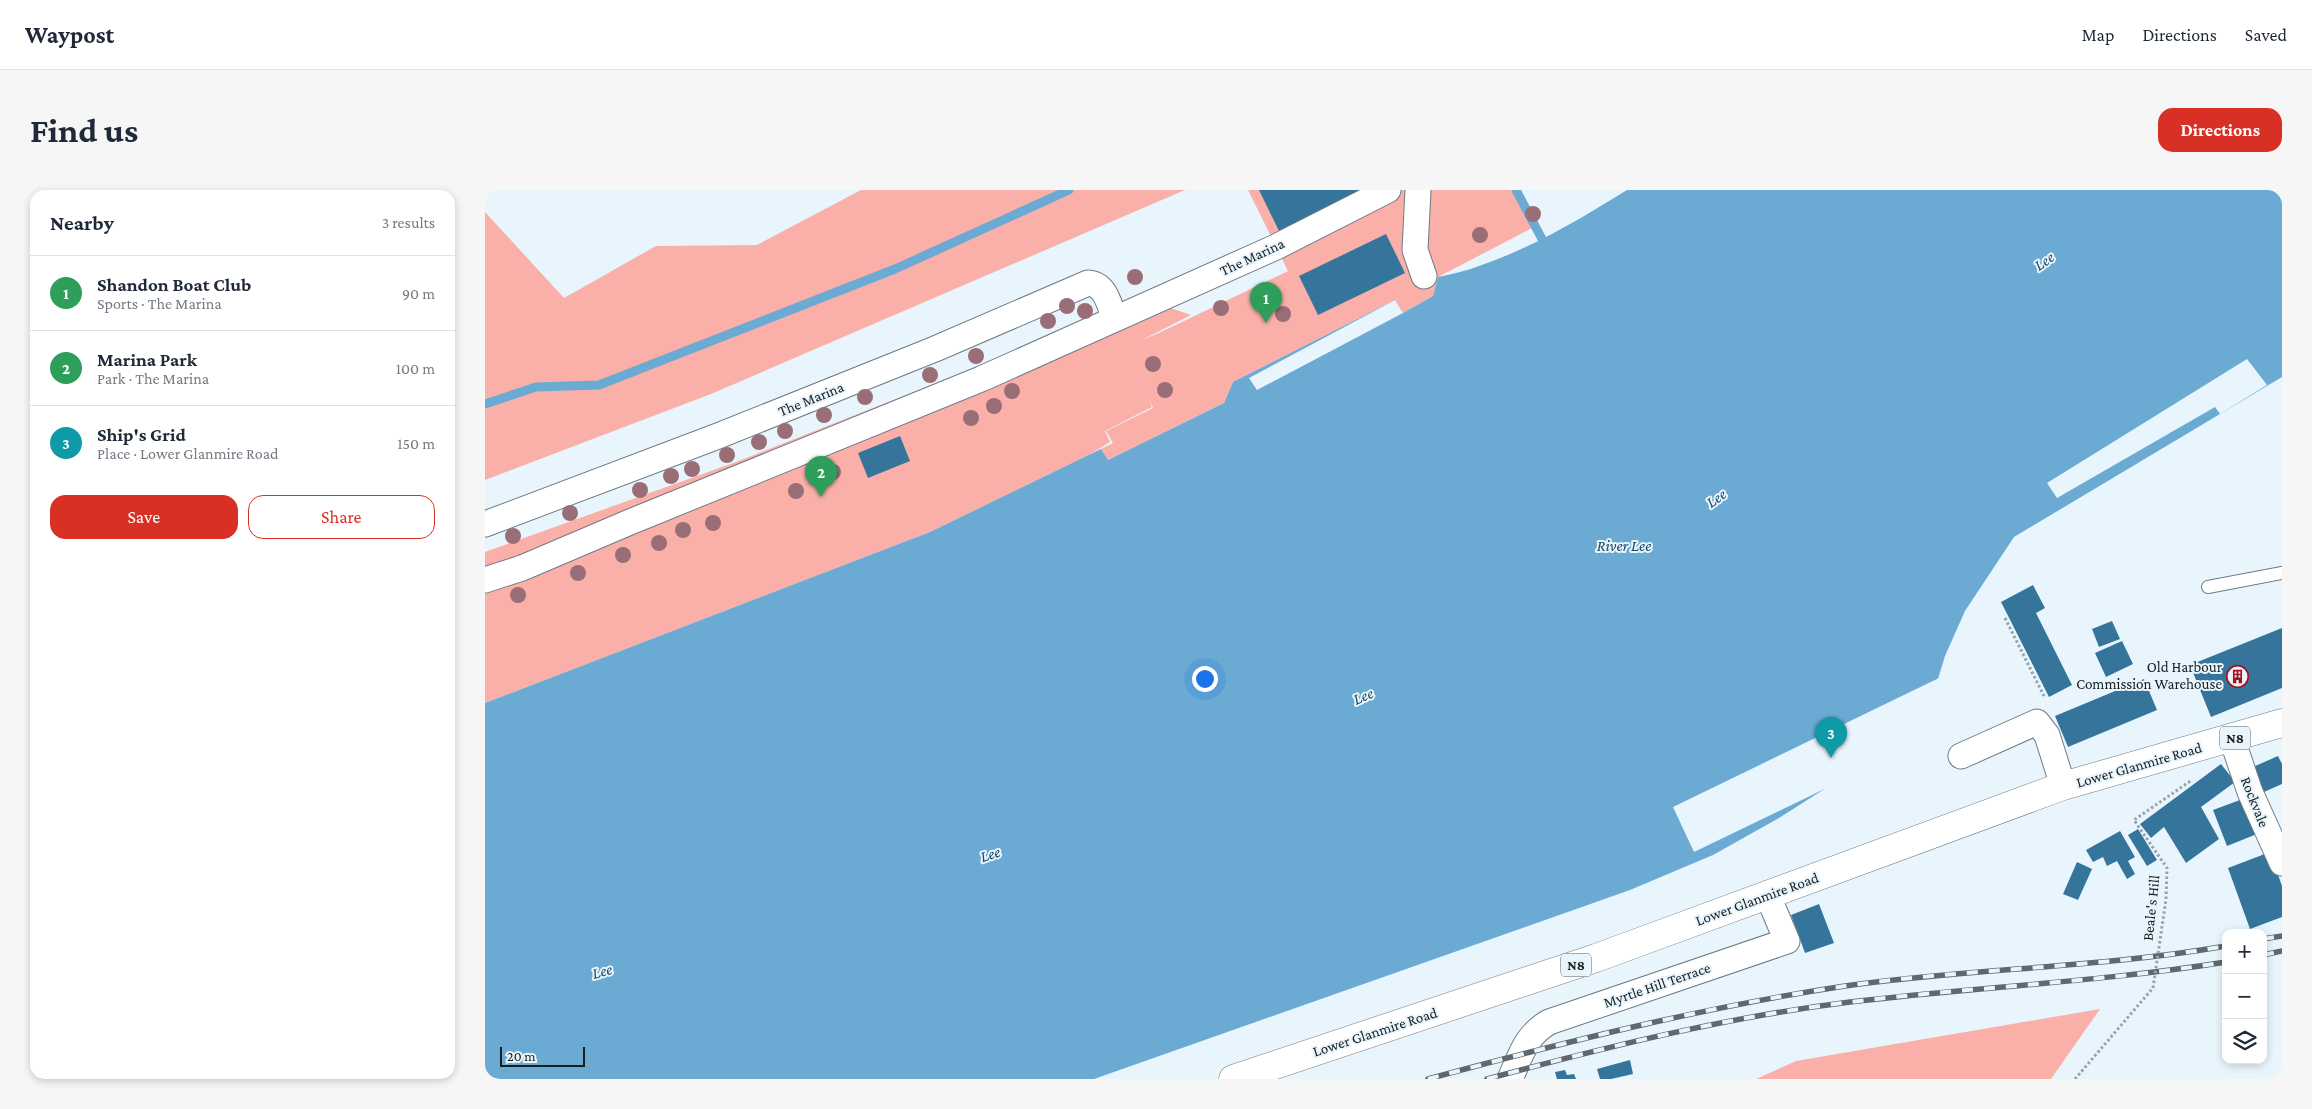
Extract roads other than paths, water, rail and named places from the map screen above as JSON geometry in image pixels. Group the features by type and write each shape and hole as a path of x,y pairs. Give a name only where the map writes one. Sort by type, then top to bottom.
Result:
{"highway":[{"name":"Lower Glanmire Road","path":"1233,1079 1587,961 2063,786 2149,760 2232,739 2282,723"}],"street":[{"name":"The Marina","path":"485,580 522,568 981,379 1276,247 1388,190"},
{"path":"1418,190 1415,250 1424,276"},
{"name":"The Marina","path":"485,524 718,436 935,349 1088,283 1102,288 1115,319"},
{"path":"1961,756 2037,722 2047,735 2063,786"},
{"name":"Rockvale","path":"2232,739 2249,792 2282,863"},
{"name":"Myrtle Hill Terrace","path":"1510,1079 1529,1038 1535,1030 1549,1022 1787,941 1768,896"}],"lane":[{"path":"2208,586 2282,573"}],"water":[{"name":"River Lee","path":"1627,190 2282,190 2282,377 2014,537 1965,611 1945,656 1934,692 1873,758 1779,818 1713,855 1630,890 1094,1079 485,1079 485,703 930,532 1101,449 1108,460 1224,403 1233,382 1395,300 1403,313 1433,296 1438,277 1474,268 1518,251 1573,222"}],"waterway":[{"path":"485,404 536,387 599,385 895,269 1069,190"},
{"path":"1516,190 1542,239"}],"railway":[{"path":"2267,938 2282,936"},
{"path":"1428,1079 1635,1026 1740,1004 1845,986 1940,975 2084,964 2222,947"},
{"path":"2267,954 2282,951"},
{"path":"1487,1079 1667,1034 1804,1008 1897,997 2132,975 2222,963"}],"place":[{"name":"Shandon Boat Club","path":"1266,323"},
{"name":"Marina Park","path":"821,497"},
{"name":"Old Harbour Commission Warehouse","path":"2238,676"},
{"name":"Ship's Grid","path":"1831,758"}],"water label":[{"name":"Lee","path":"2044,261"},
{"name":"Lee","path":"1716,498"},
{"name":"Lee","path":"1363,696"},
{"name":"Lee","path":"990,854"},
{"name":"Lee","path":"602,971"}]}
